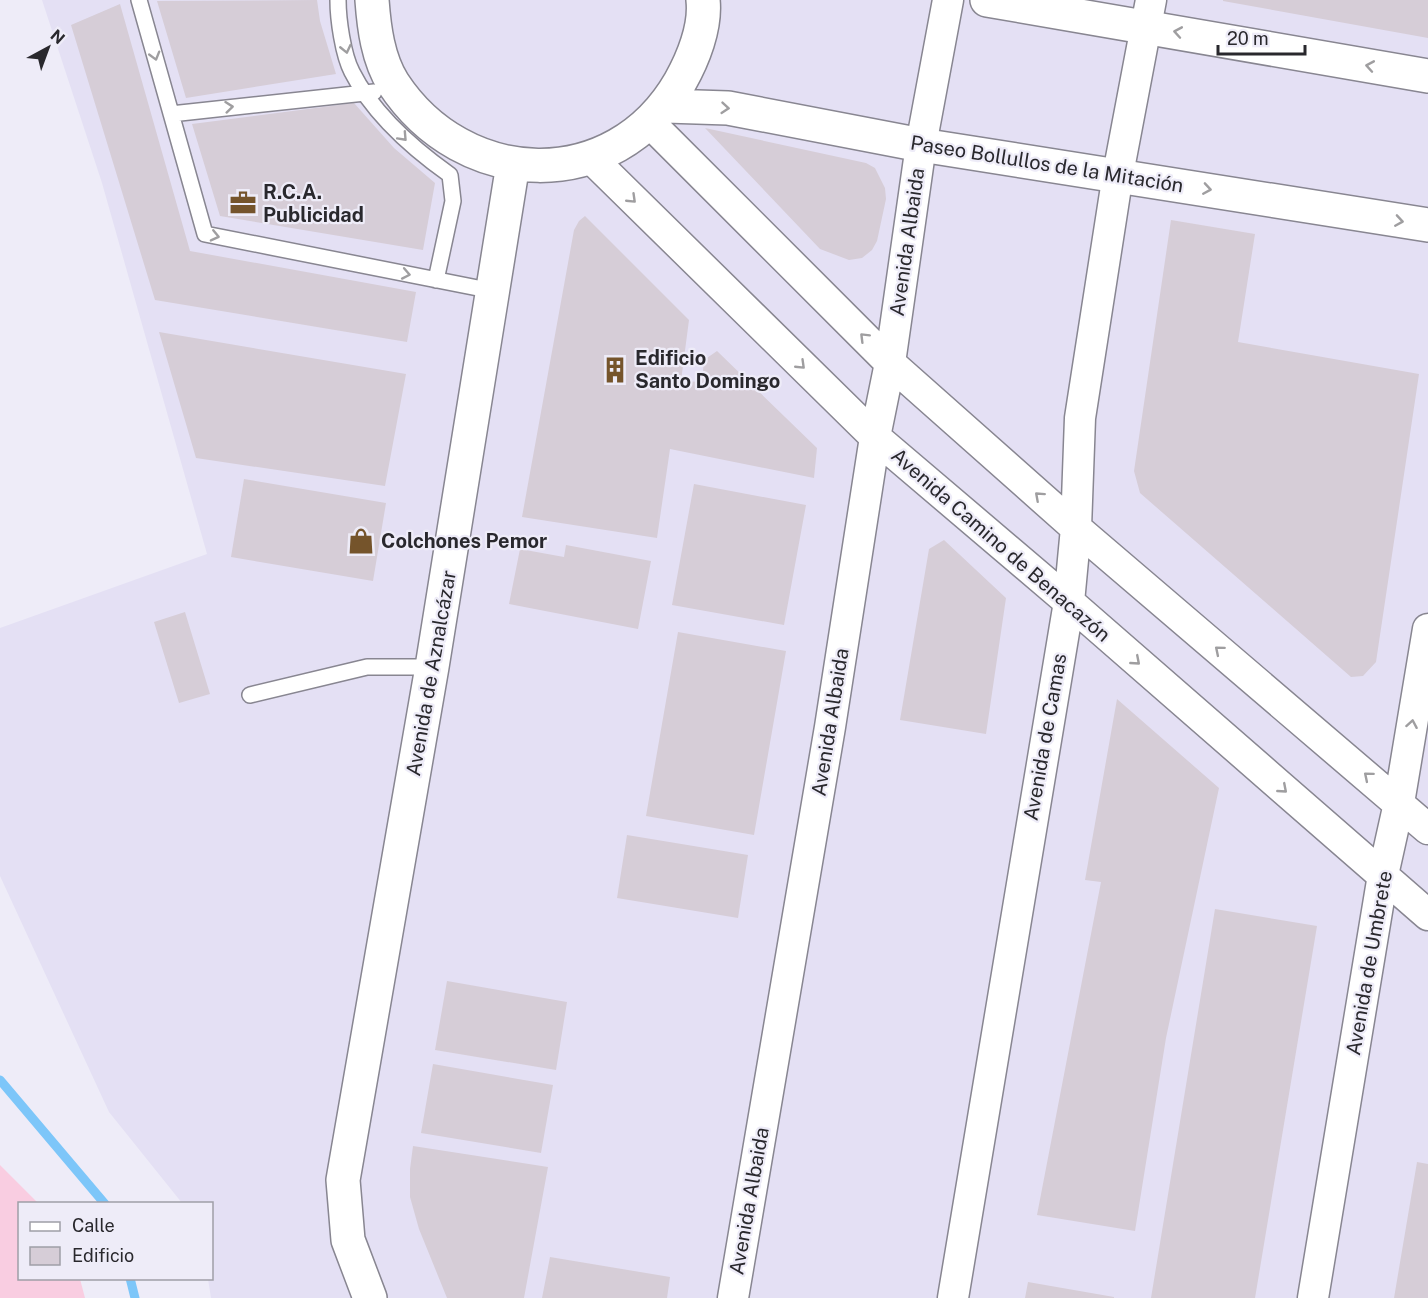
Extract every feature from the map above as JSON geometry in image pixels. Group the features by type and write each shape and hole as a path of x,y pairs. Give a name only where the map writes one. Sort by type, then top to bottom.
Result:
{"street":[{"path":"372,0 374,34 392,81 423,121 465,150 513,165 552,166 591,158 622,143 658,114 693,60 703,0"},
{"name":"Avenida Albaida","path":"733,1298 830,727 875,437 890,363 921,145 948,0"},
{"path":"987,0 1148,13 1428,76"},
{"name":"Avenida de Camas","path":"952,1298 1069,602 1076,528 1080,418 1118,174 1148,13"},
{"name":"Paseo Bollullos de la Mitación","path":"658,114 728,108 921,145 1118,174 1428,225"},
{"path":"658,114 890,363 1076,528 1428,829"},
{"name":"Avenida Camino de Benacazón","path":"591,158 875,437 1069,602 1428,915"},
{"name":"Avenida de Aznalcázar","path":"370,1298 348,1240 343,1180 432,667 513,165"},
{"name":"Avenida de Umbrete","path":"1313,1298 1383,875 1399,803 1428,629"}],"lane":[{"path":"139,0 205,234 493,291"},
{"path":"338,0 338,18 351,71 366,93 417,152 450,175 453,201 436,280"},
{"path":"171,114 398,89"},
{"path":"250,695 367,667 432,667"}],"shaded area":[{"path":"42,0 1428,0 1428,1298 211,1298 208,1280 213,1280 213,1202 181,1202 109,1112 0,876 0,628 207,554 102,183"},
{"path":"0,1165 37,1202 18,1202 18,1280 80,1280 85,1298 0,1298"}],"building":[{"path":"317,0 320,21 336,74 186,98 157,1"},
{"path":"1428,0 1428,38 1223,1"},
{"path":"120,4 190,251 416,292 407,342 155,300 71,25"},
{"path":"354,103 394,148 435,183 423,250 220,216 192,124"},
{"path":"705,128 866,163 875,168 885,188 886,199 877,241 872,250 862,258 849,260 820,249"},
{"name":"Edificio Santo Domingo","path":"585,216 689,320 681,381 702,382 704,360 717,351 817,448 814,478 670,449 657,538 522,517 574,230"},
{"path":"1171,220 1255,234 1238,342 1419,374 1376,662 1363,676 1351,677 1140,493 1134,471"},
{"path":"159,332 406,374 385,486 196,458"},
{"path":"244,479 386,503 373,581 231,557"},
{"path":"694,484 806,505 784,625 672,605"},
{"path":"944,540 1006,598 986,734 900,720 929,549"},
{"path":"566,545 651,561 638,629 509,604 520,549 564,557"},
{"path":"185,612 210,694 179,703 154,622"},
{"path":"678,632 786,651 754,835 646,816"},
{"path":"1117,699 1219,788 1166,1038 1135,1231 1037,1215 1101,882 1085,880"},
{"path":"627,835 748,855 738,918 617,898"},
{"path":"1215,909 1317,926 1255,1298 1151,1298"},
{"path":"447,981 567,1002 556,1070 435,1050"},
{"path":"433,1064 553,1085 541,1153 421,1133"},
{"path":"413,1146 548,1167 524,1298 447,1298 419,1229 410,1197"},
{"path":"1417,1162 1428,1164 1428,1298 1394,1298"},
{"path":"550,1257 670,1277 667,1298 542,1298"},
{"path":"1028,1282 1114,1297 1114,1298 1025,1298"}],"waterway":[{"path":"0,1080 103,1202"},
{"path":"130,1280 135,1298"}],"place":[{"name":"R.C.A. Publicidad","path":"243,203"},
{"name":"Edificio Santo Domingo","path":"615,370"},
{"name":"Colchones Pemor","path":"361,541"}]}
